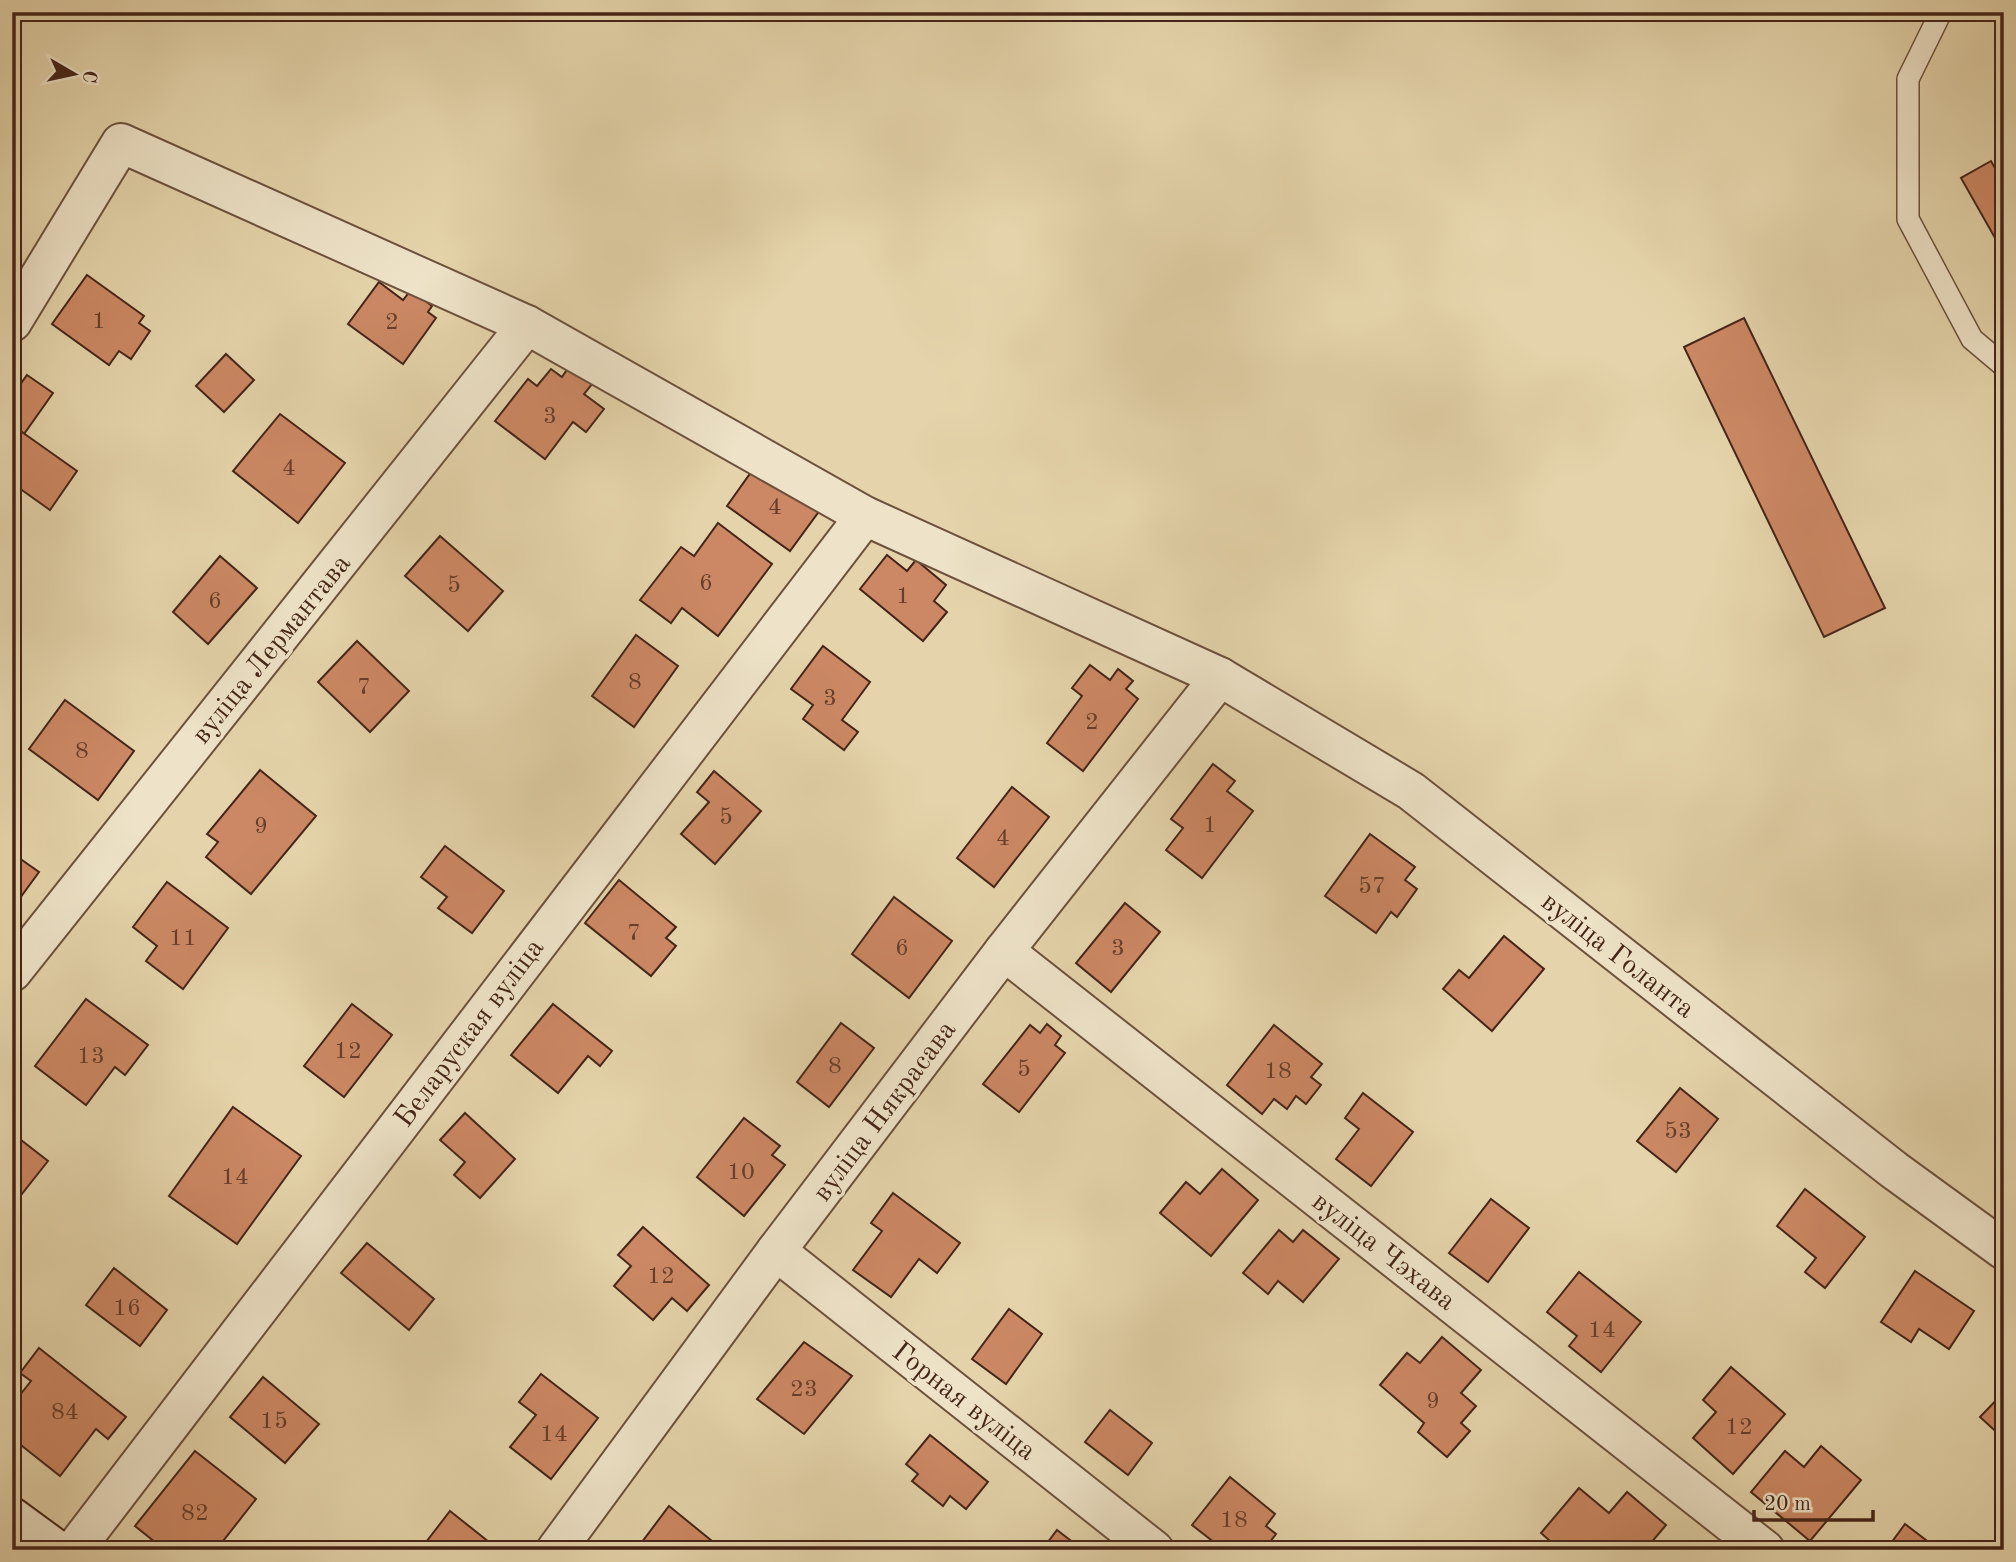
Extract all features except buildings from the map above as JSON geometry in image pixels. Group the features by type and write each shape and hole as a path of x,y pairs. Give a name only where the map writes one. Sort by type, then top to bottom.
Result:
{"street":[{"name":"вуліца Голанта","path":"12,321 121,143 527,325 865,516 1220,677 1411,791 1894,1170 2004,1250"},
{"name":"вуліца Лермантава","path":"12,972 527,325"},
{"name":"Беларуская вуліца","path":"74,1550 865,516"},
{"name":"вуліца Някрасава","path":"556,1550 776,1251 1004,951 1220,677"},
{"name":"вуліца Чэхава","path":"1004,951 1765,1550"},
{"name":"Горная вуліца","path":"776,1251 1154,1550"},
{"path":"12,1517 57,1550"}],"lane":[{"path":"1941,12 1908,79 1908,219 1972,339 2004,366"}]}
